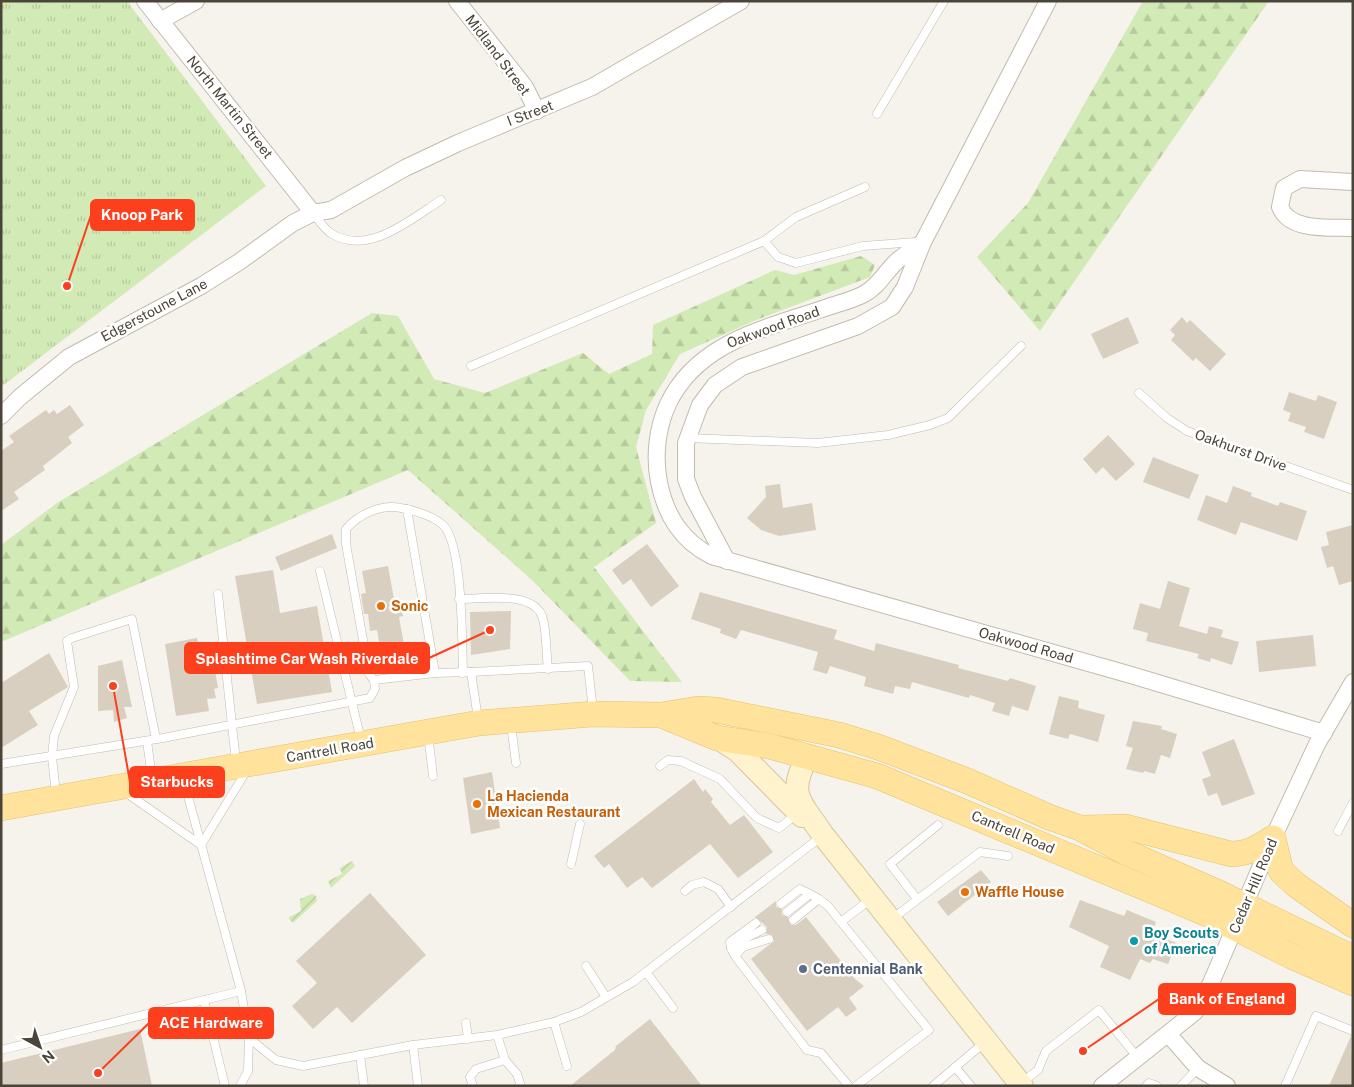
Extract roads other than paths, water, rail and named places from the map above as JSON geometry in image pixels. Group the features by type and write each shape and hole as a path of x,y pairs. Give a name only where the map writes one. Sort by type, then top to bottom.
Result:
{"main road":[{"name":"Cantrell Road","path":"1,808 153,783 479,723 593,714 661,716 698,709 716,710 839,735 923,764 1049,817 1080,828 1240,917 1291,956 1353,983"},
{"name":"Cantrell Road","path":"661,716 717,738 750,742 877,776 1210,915 1240,917 1353,958"},
{"path":"1080,828 1126,827 1231,854 1243,854 1254,850 1273,838 1281,871 1296,885 1353,925"}],"street":[{"name":"North Martin Street","path":"145,1 313,213"},
{"path":"160,21 196,1"},
{"name":"Midland Street","path":"457,1 526,88 537,111"},
{"name":"I Street","path":"313,213 331,210 405,168 512,119 537,111 592,87 741,1"},
{"name":"Oakwood Road","path":"727,561 688,486 685,452 687,438 700,405 706,395 724,378 742,367 858,326 875,319 892,307 905,287 923,242 1048,1"},
{"path":"1353,182 1300,179 1284,188 1280,207 1286,218 1299,224 1353,228"},
{"name":"Edgerstoune Lane","path":"1,416 20,397 69,357 201,286 294,223 313,213"},
{"name":"Oakwood Road","path":"923,242 894,264 886,277 862,295 720,346 685,377 674,393 660,430 656,461 661,492 676,527 689,542 704,552 727,561 1131,675 1324,733"},
{"name":"Cedar Hill Road","path":"1102,1086 1169,1035 1195,1012 1240,917 1273,838 1324,733 1353,682"},
{"path":"717,738 738,751 798,813 823,835"},
{"path":"808,756 796,778 797,795 823,835 1021,1085"},
{"path":"1169,1035 1198,1068 1227,1086"}],"lane":[{"path":"877,114 944,1"},
{"path":"471,366 764,241 796,217 865,188"},
{"path":"313,213 332,234 346,240 364,240 383,236 441,200"},
{"path":"764,241 778,257 796,263 863,246 923,242"},
{"path":"687,438 818,443 862,439 930,425 948,418 1021,346"},
{"name":"Oakhurst Drive","path":"1139,393 1167,418 1188,431 1353,490"},
{"path":"1,764 147,741 370,698 375,689 374,680 370,674 346,544 346,529 357,519 379,508 390,506 407,509 430,517 443,526 449,534 454,548 467,673 479,723"},
{"path":"407,509 435,673"},
{"path":"320,571 350,702 362,744"},
{"path":"201,846 243,765 234,724 218,594"},
{"path":"459,599 525,600 536,606 543,619 548,669"},
{"path":"56,799 52,757 54,736 74,687 67,641 132,619 156,739"},
{"path":"374,680 435,673 588,666 593,714"},
{"path":"511,720 516,763"},
{"path":"428,732 433,776"},
{"path":"147,741 153,783"},
{"path":"660,766 668,760 681,761 720,779 757,818 779,828 798,813"},
{"path":"183,776 241,992 249,1038 248,1071 240,1086"},
{"path":"119,788 201,846"},
{"path":"1338,831 1353,803"},
{"path":"571,864 580,824"},
{"path":"917,900 890,864 938,826"},
{"path":"249,1038 276,1060 303,1066 413,1044 496,1035 554,1022 581,1012 646,972 823,835"},
{"path":"890,920 980,852 1008,856"},
{"path":"685,891 692,885 704,882 718,888 731,907"},
{"path":"781,904 800,889 828,906 929,1030 856,1086"},
{"path":"787,912 810,894"},
{"path":"841,922 873,898"},
{"path":"793,920 818,899"},
{"path":"756,923 730,942 733,952 807,1050 821,1053 849,1086"},
{"path":"733,952 740,941 762,930"},
{"path":"733,952 768,939"},
{"path":"586,966 606,997"},
{"path":"646,972 673,1008"},
{"path":"1,1050 241,992"},
{"path":"204,1000 225,1086"},
{"path":"1021,1085 1038,1070 1046,1051 1099,1010 1138,1058"},
{"path":"1285,1086 1316,1016 1353,1031"},
{"path":"554,1022 567,1066"},
{"path":"466,1023 468,1039"},
{"path":"496,1035 505,1060 517,1074 521,1086"},
{"path":"933,1086 986,1041"},
{"path":"413,1044 418,1086"},
{"path":"360,1055 364,1086"},
{"path":"473,1086 470,1076 476,1069 505,1060"},
{"path":"956,1067 971,1086"},
{"path":"1182,1086 1198,1068"},
{"path":"1146,1086 1149,1083 1157,1086"}],"place":[{"name":"Knoop Park","path":"67,286"},
{"name":"Sonic","path":"381,606"},
{"name":"Splashtime Car Wash Riverdale","path":"490,630"},
{"name":"Starbucks","path":"113,686"},
{"name":"La Hacienda Mexican Restaurant","path":"477,804"},
{"name":"Waffle House","path":"965,892"},
{"name":"Boy Scouts of America","path":"1134,941"},
{"name":"Centennial Bank","path":"803,969"},
{"name":"Bank of England","path":"1083,1051"},
{"name":"ACE Hardware","path":"98,1073"}]}
